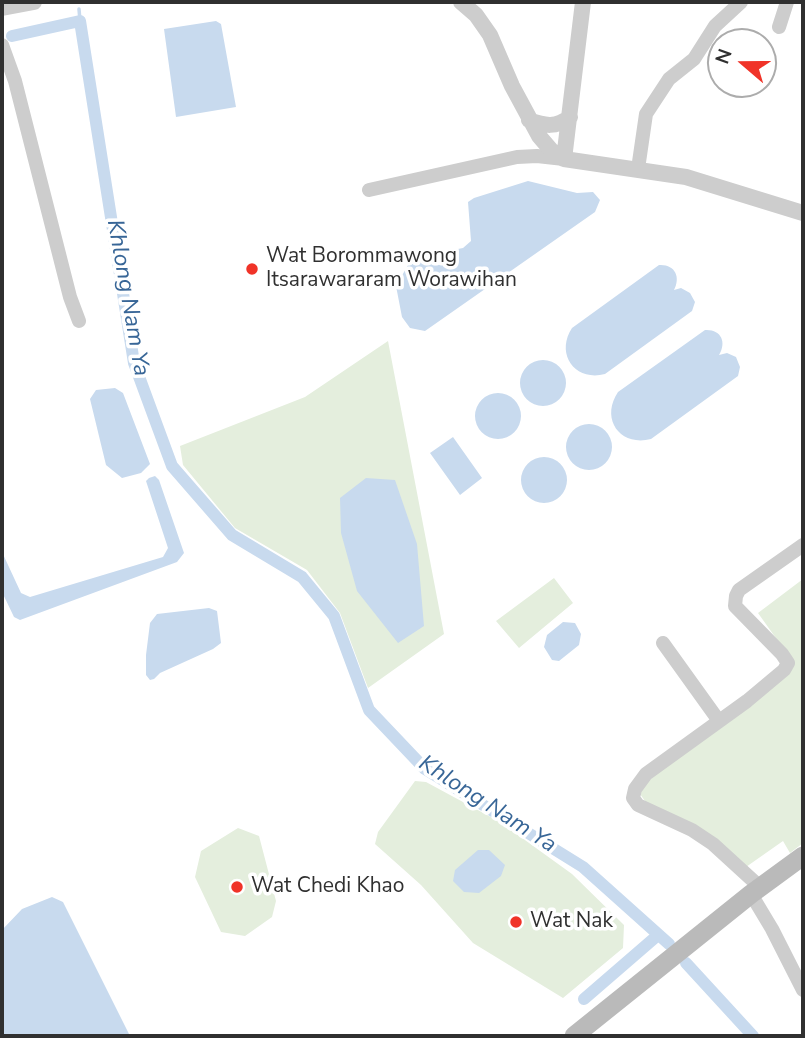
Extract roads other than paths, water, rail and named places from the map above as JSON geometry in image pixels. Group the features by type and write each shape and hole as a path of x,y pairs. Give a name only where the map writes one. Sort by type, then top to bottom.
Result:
{"main road":[{"path":"575,1036 755,891 803,856"}],"street":[{"path":"5,5 34,2"},
{"path":"461,2 476,15 490,35 539,136 551,150 564,159"},
{"path":"564,159 583,2"},
{"path":"638,169 646,114 669,79 694,59 715,26 741,2"},
{"path":"779,27 787,2"},
{"path":"2,45 15,81 70,297 79,321"},
{"path":"529,120 551,126 570,117"},
{"path":"369,190 517,157 537,156 686,177 803,214"},
{"path":"803,545 739,590 736,596 735,606 788,663 784,670 646,774 635,789 633,798 638,805 692,830 713,845 755,891 803,990"},
{"path":"663,643 719,721"}],"water":[{"path":"216,21 221,24 236,107 176,117 164,29"},
{"path":"528,181 577,193 593,192 600,200 595,212 425,331 410,328 402,317 396,286 412,258 463,248 471,241 468,202"},
{"path":"659,265 673,269 677,276 674,290 681,288 690,293 695,302 692,311 605,374 585,374 577,370 567,356 567,338 572,328"},
{"path":"705,330 711,330 721,337 719,355 727,353 736,357 740,367 738,376 651,439 630,439 622,435 612,421 611,412 618,392"},
{"path":"543,360 559,367 566,383 559,399 543,406 527,399 520,383 527,367"},
{"path":"115,388 123,393 150,464 141,473 122,478 106,465 90,399 96,390"},
{"path":"498,393 514,400 521,416 514,432 498,439 482,432 475,416 482,400"},
{"path":"589,424 605,431 612,447 605,463 589,470 573,463 566,447 573,431"},
{"path":"453,437 482,478 460,495 430,453"},
{"path":"544,457 560,464 567,480 560,496 544,503 528,496 521,480 528,464"},
{"path":"155,476 159,480 184,553 177,562 20,620 14,617 2,592 2,552 21,593 30,597 163,557 168,548 146,481"},
{"path":"366,478 395,480 417,544 424,626 398,643 357,591 341,533 340,498"},
{"path":"209,608 217,611 221,643 150,680 146,675 146,655 150,623 157,614"},
{"path":"563,622 575,623 581,634 579,645 559,661 552,660 544,647 547,635"},
{"path":"478,850 489,850 505,865 501,876 479,893 464,892 453,881 455,870"},
{"path":"52,897 63,902 130,1036 2,1036 2,930 22,909"}],"waterway":[{"name":"Khlong Nam Ya","path":"79,9 80,21"},
{"name":"Khlong Nam Ya","path":"12,36 80,21 134,363 172,466 232,535 302,577 334,616 369,710 425,769 583,867 669,944"},
{"path":"584,999 658,935"},
{"name":"Khlong Nam Ya","path":"686,963 753,1036"}],"place":[{"name":"Wat Borommawong Itsarawararam Worawihan","path":"252,269"},
{"name":"Wat Chedi Khao","path":"237,887"},
{"name":"Wat Nak","path":"516,922"}]}
